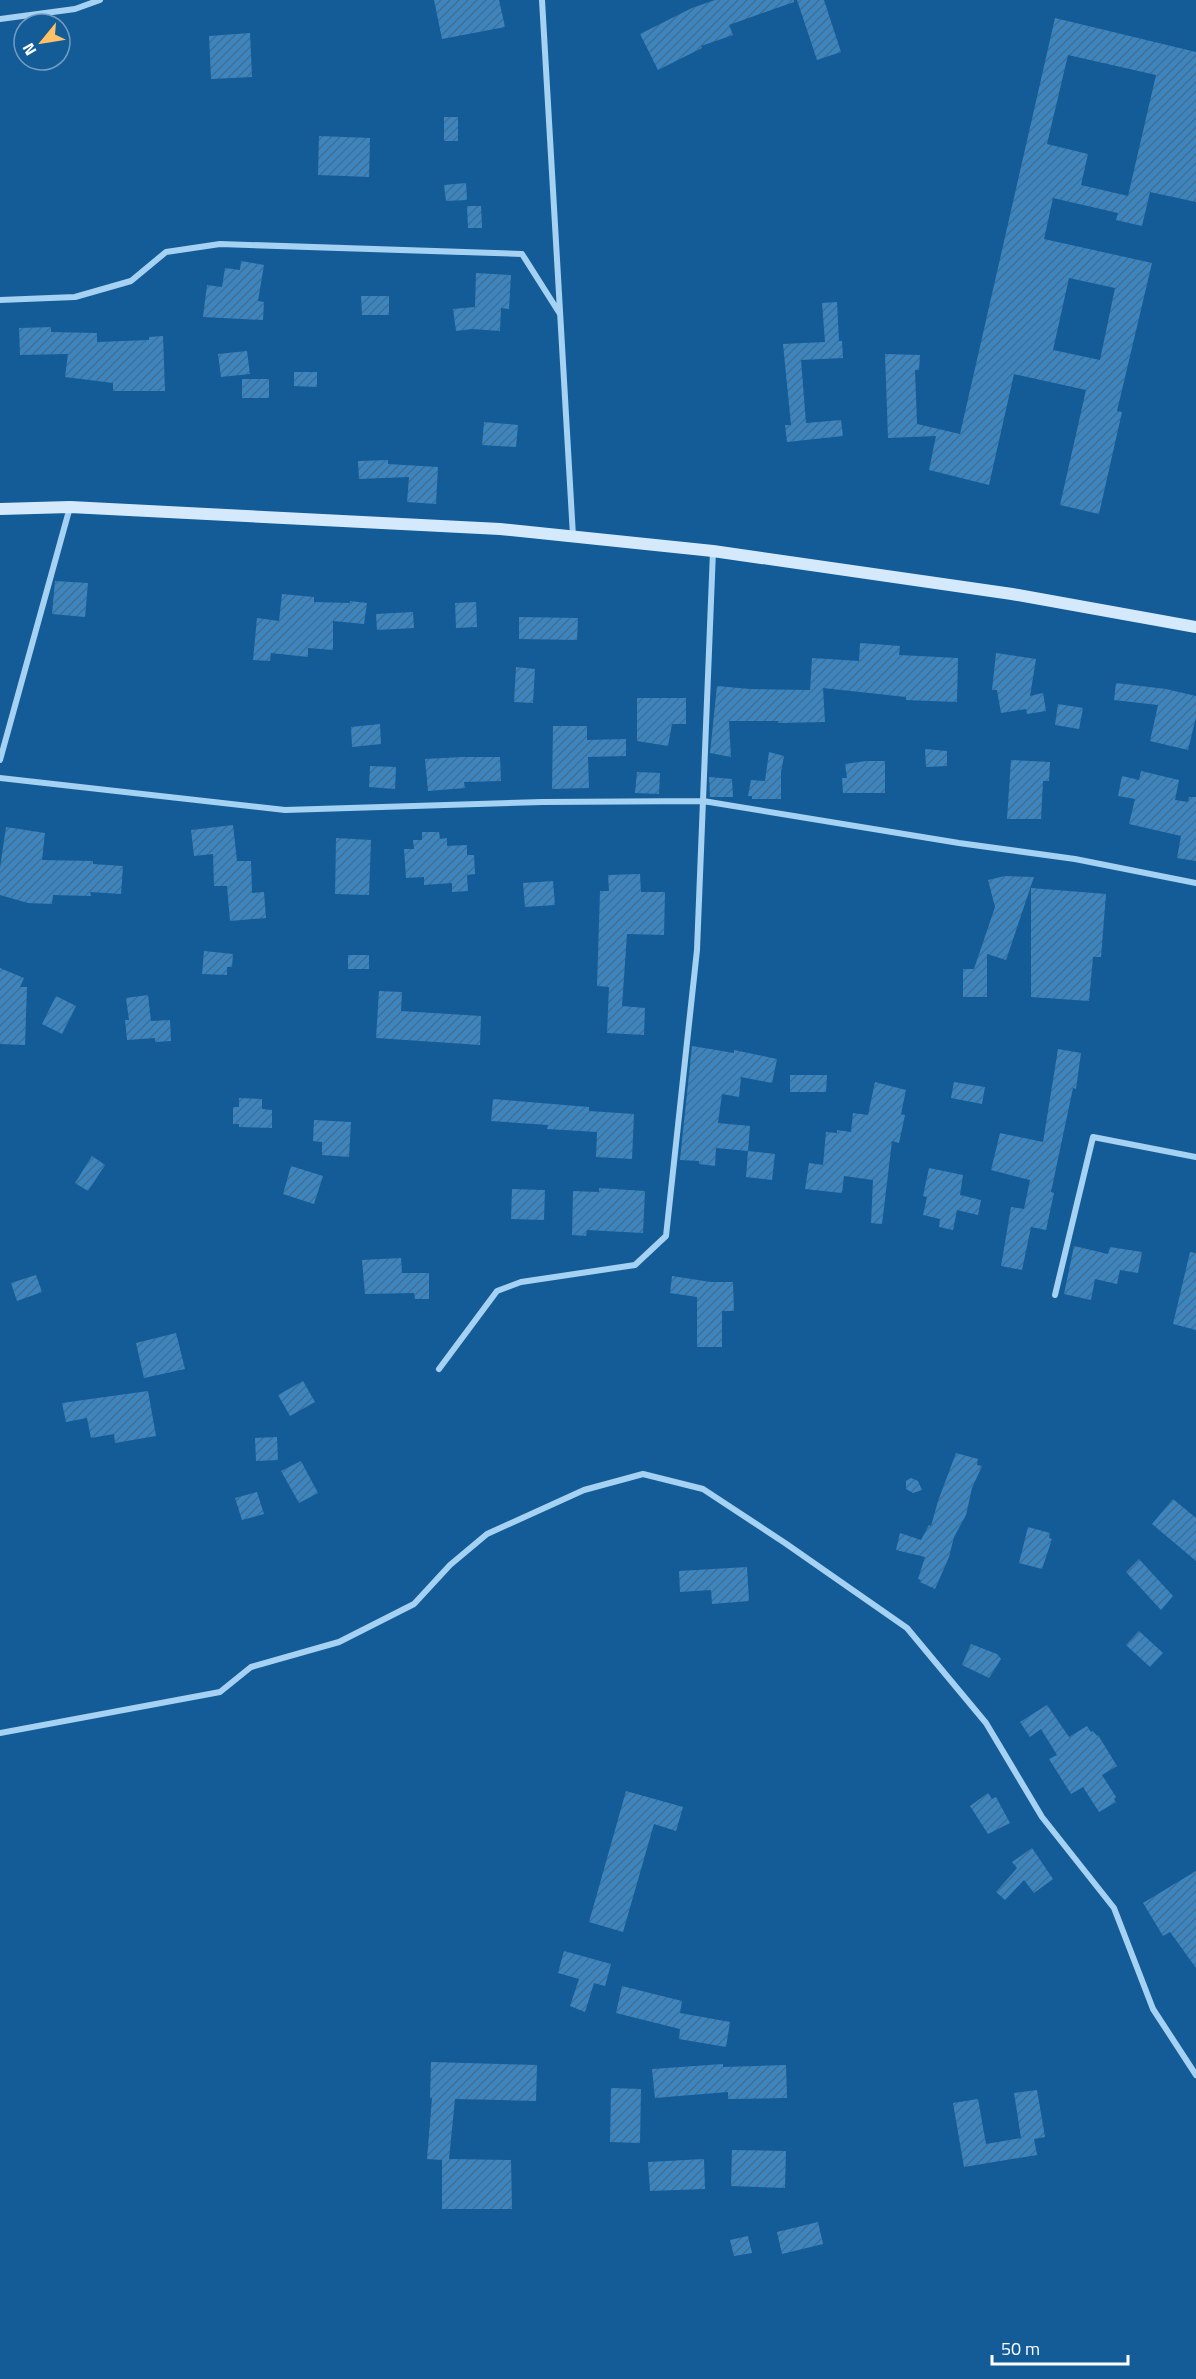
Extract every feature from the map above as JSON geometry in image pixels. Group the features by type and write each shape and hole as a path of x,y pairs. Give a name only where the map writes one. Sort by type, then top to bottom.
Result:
{"main road":[{"path":"0,508 70,507 488,529 573,537 713,551 1012,594 1196,627"}],"street":[{"path":"0,19 75,9 100,0"},
{"path":"542,0 573,537"},
{"path":"0,300 75,297 131,281 166,252 220,244 522,254 560,314"},
{"path":"0,760 70,507"},
{"path":"439,1369 497,1292 520,1282 635,1265 666,1236 696,950 713,551"},
{"path":"0,778 285,810 542,802 704,801 959,843 1076,859 1196,883"},
{"path":"1055,1295 1093,1137 1196,1157"},
{"path":"0,1732 220,1692 251,1667 339,1642 414,1604 450,1565 487,1534 584,1490 643,1474 703,1489 907,1628 986,1723 1042,1817 1114,1908 1153,2009 1196,2075"}],"building":[{"path":"434,0 499,0 505,27 442,39"},
{"path":"715,0 794,0 794,2 729,25 733,35 701,46 702,48 658,70 640,34 692,8"},
{"path":"797,0 824,0 841,52 817,60"},
{"path":"1055,18 1196,52 1196,202 1150,192 1142,226 1116,220 1118,213 1053,198 1044,239 1152,263 1117,411 1122,412 1099,514 1060,505 1086,390 1014,374 989,485 929,470 936,436 888,438 885,354 920,355 919,370 915,370 917,424 960,434","holes":["1068,55 1156,75 1128,196 1081,185 1088,154 1047,144","1069,278 1115,288 1100,360 1053,350"]},
{"path":"250,33 252,77 211,79 209,36"},
{"path":"444,117 458,117 458,141 444,141"},
{"path":"319,136 370,138 369,177 318,175"},
{"path":"466,183 467,200 446,201 444,185"},
{"path":"467,206 481,206 482,228 468,228"},
{"path":"241,261 264,265 258,301 264,302 263,320 203,317 207,285 222,287 225,268 240,270"},
{"path":"476,273 511,275 509,309 501,308 500,331 472,329 456,331 453,309 475,307"},
{"path":"361,296 389,296 389,315 362,315"},
{"path":"837,302 839,341 842,341 843,358 801,360 806,423 841,420 843,436 787,442 785,425 791,425 783,344 825,342 822,303"},
{"path":"51,327 51,332 97,333 97,342 149,340 149,337 163,336 165,391 113,391 113,383 65,377 68,354 20,355 19,328"},
{"path":"247,351 250,374 221,377 218,354"},
{"path":"294,372 317,372 317,387 294,386"},
{"path":"242,379 269,379 269,398 242,398"},
{"path":"484,422 518,425 516,447 482,445"},
{"path":"388,460 388,464 438,467 436,504 407,502 409,477 359,479 358,461"},
{"path":"55,581 88,583 85,617 52,614"},
{"path":"282,594 314,597 314,602 367,603 364,624 333,621 333,650 308,648 308,657 271,653 270,661 253,660 257,618 279,621"},
{"path":"476,602 477,627 456,628 455,603"},
{"path":"413,612 414,628 377,630 376,614"},
{"path":"519,617 578,618 577,640 519,639"},
{"path":"860,643 900,646 899,655 958,658 957,702 906,700 906,697 823,688 825,722 729,721 731,757 710,753 717,686 810,690 812,658 859,661"},
{"path":"996,653 1036,659 1030,696 1043,693 1046,711 1027,714 1026,709 1001,713 997,690 992,690"},
{"path":"516,667 535,669 533,703 514,702"},
{"path":"1116,683 1166,689 1196,696 1196,717 1188,750 1150,741 1158,705 1114,700"},
{"path":"637,698 686,698 686,724 672,724 668,746 637,741"},
{"path":"1058,704 1083,708 1079,729 1055,725"},
{"path":"380,724 381,744 352,747 351,727"},
{"path":"553,726 587,726 587,740 626,739 626,756 588,757 589,788 552,789"},
{"path":"925,749 947,751 947,766 926,767"},
{"path":"769,752 784,756 781,772 781,799 752,799 752,796 748,796 751,780 765,781"},
{"path":"500,757 501,781 464,782 465,788 428,791 425,759"},
{"path":"1011,760 1050,762 1049,781 1043,781 1041,819 1007,819"},
{"path":"885,761 885,793 843,793 842,778 847,778 845,764"},
{"path":"370,766 396,767 395,789 369,787"},
{"path":"1141,771 1179,780 1175,800 1188,802 1189,797 1196,797 1196,861 1177,858 1181,836 1129,824 1135,799 1118,796 1122,776 1139,780"},
{"path":"637,772 660,773 659,794 635,793"},
{"path":"709,777 732,779 733,797 710,797"},
{"path":"233,825 237,861 251,861 252,893 264,892 266,918 230,921 227,886 214,886 213,854 194,856 191,830"},
{"path":"6,827 45,833 42,860 93,861 93,864 123,866 121,894 90,892 91,896 53,895 52,904 28,903 0,895 0,868"},
{"path":"422,832 439,832 440,839 447,838 447,846 467,845 467,855 474,855 475,874 467,875 468,891 452,892 452,883 424,885 424,877 406,878 404,849 414,849 413,840 422,840"},
{"path":"336,838 371,840 369,895 335,894"},
{"path":"640,874 641,892 665,892 664,935 627,934 622,1006 645,1008 644,1035 607,1033 609,987 597,986 600,891 609,891 608,875"},
{"path":"1005,876 1034,877 1006,960 987,954 987,997 963,997 963,969 974,969 995,907 988,880"},
{"path":"553,881 555,905 525,907 523,883"},
{"path":"1031,888 1106,894 1101,957 1093,957 1089,1001 1031,997"},
{"path":"204,951 233,954 232,967 227,967 227,975 202,974"},
{"path":"348,955 369,955 369,969 348,969"},
{"path":"0,968 24,978 20,987 27,987 25,1045 0,1044"},
{"path":"379,991 402,992 401,1011 481,1016 480,1045 376,1038"},
{"path":"148,995 151,1021 170,1020 171,1041 155,1042 155,1038 127,1040 125,1020 129,1020 126,998"},
{"path":"56,996 76,1006 62,1034 42,1024"},
{"path":"692,1046 734,1053 734,1050 777,1059 772,1083 741,1077 739,1097 722,1094 718,1123 750,1126 748,1151 716,1148 715,1166 699,1164 699,1161 680,1160"},
{"path":"1058,1049 1081,1053 1076,1089 1073,1088 1051,1192 1054,1193 1046,1230 1031,1227 1022,1270 1001,1266 1011,1207 1024,1209 1030,1180 991,1170 1000,1133 1043,1142"},
{"path":"790,1075 827,1075 826,1092 790,1092"},
{"path":"875,1082 906,1090 901,1114 905,1115 899,1143 892,1141 882,1224 871,1223 873,1180 844,1176 842,1193 805,1189 809,1163 823,1165 826,1132 837,1133 837,1130 851,1132 853,1113 868,1115"},
{"path":"954,1082 985,1087 982,1104 951,1098"},
{"path":"239,1098 262,1099 262,1109 272,1110 272,1128 239,1127 239,1124 233,1124 233,1107 239,1107"},
{"path":"493,1099 589,1107 589,1111 634,1114 632,1159 596,1157 597,1132 547,1129 548,1125 491,1121"},
{"path":"314,1120 351,1122 349,1157 322,1155 322,1142 313,1141"},
{"path":"748,1151 775,1154 772,1180 746,1177"},
{"path":"92,1156 105,1165 88,1191 75,1183"},
{"path":"291,1166 323,1176 314,1204 283,1194"},
{"path":"929,1168 963,1175 960,1195 981,1200 978,1215 957,1210 953,1230 939,1227 940,1219 923,1215 927,1197 923,1196"},
{"path":"599,1188 645,1191 643,1233 587,1230 586,1236 572,1235 573,1191 599,1192"},
{"path":"512,1189 545,1190 544,1220 511,1219"},
{"path":"1074,1246 1108,1254 1110,1247 1142,1252 1138,1273 1120,1270 1117,1284 1095,1279 1091,1300 1064,1294"},
{"path":"1190,1252 1196,1253 1196,1330 1173,1324"},
{"path":"401,1258 402,1273 429,1273 429,1299 415,1299 414,1293 365,1294 362,1260"},
{"path":"36,1275 42,1292 17,1301 11,1283"},
{"path":"672,1276 711,1282 733,1282 734,1311 722,1311 722,1347 697,1347 697,1297 670,1293"},
{"path":"176,1333 185,1369 144,1378 136,1343"},
{"path":"303,1381 315,1402 290,1416 278,1395"},
{"path":"148,1391 156,1436 115,1443 114,1434 91,1438 87,1418 66,1422 62,1403"},
{"path":"277,1437 278,1460 256,1461 255,1438"},
{"path":"956,1453 978,1459 977,1465 982,1466 972,1488 966,1515 954,1537 949,1557 935,1589 918,1579 925,1557 896,1550 900,1533 921,1540 929,1525 931,1526"},
{"path":"301,1461 318,1493 299,1503 281,1471"},
{"path":"911,1478 918,1481 922,1490 913,1493 906,1489 906,1481"},
{"path":"257,1492 264,1514 242,1520 235,1498"},
{"path":"1173,1499 1196,1518 1196,1561 1152,1524"},
{"path":"1028,1527 1050,1533 1049,1538 1052,1539 1042,1569 1019,1563"},
{"path":"1139,1559 1173,1596 1161,1610 1126,1572"},
{"path":"747,1567 749,1601 712,1604 711,1590 680,1592 679,1571"},
{"path":"1139,1631 1163,1653 1150,1667 1126,1645"},
{"path":"971,1644 997,1654 1001,1659 989,1678 962,1665"},
{"path":"1047,1705 1069,1737 1087,1726 1091,1732 1098,1735 1117,1766 1102,1775 1116,1797 1114,1799 1116,1802 1099,1812 1083,1787 1071,1794 1049,1759 1057,1755 1041,1729 1030,1737 1020,1722"},
{"path":"626,1791 683,1807 676,1831 654,1824 623,1932 589,1922"},
{"path":"988,1793 992,1799 996,1797 1010,1823 988,1834 970,1806"},
{"path":"1032,1848 1053,1879 1034,1893 1024,1880 1005,1900 996,1892 1017,1868 1012,1862"},
{"path":"1196,1871 1196,1968 1170,1932 1163,1936 1143,1903"},
{"path":"564,1951 611,1964 605,1986 594,1983 585,2012 570,2006 579,1979 558,1973"},
{"path":"622,1986 682,2001 680,2013 730,2022 726,2047 679,2039 680,2029 616,2013"},
{"path":"431,2062 537,2065 536,2101 455,2099 449,2159 511,2160 512,2209 442,2209 442,2160 427,2159 432,2098 430,2098"},
{"path":"723,2064 723,2067 786,2065 787,2098 728,2099 728,2092 655,2098 652,2069"},
{"path":"611,2088 641,2089 640,2143 610,2142"},
{"path":"1037,2090 1045,2137 1034,2139 1037,2155 964,2167 953,2103 978,2099 986,2144 1021,2138 1014,2093"},
{"path":"732,2150 786,2151 785,2188 731,2186"},
{"path":"704,2159 705,2189 650,2191 648,2162"},
{"path":"818,2222 823,2244 782,2254 777,2232"},
{"path":"748,2236 752,2253 734,2256 730,2240"}]}
